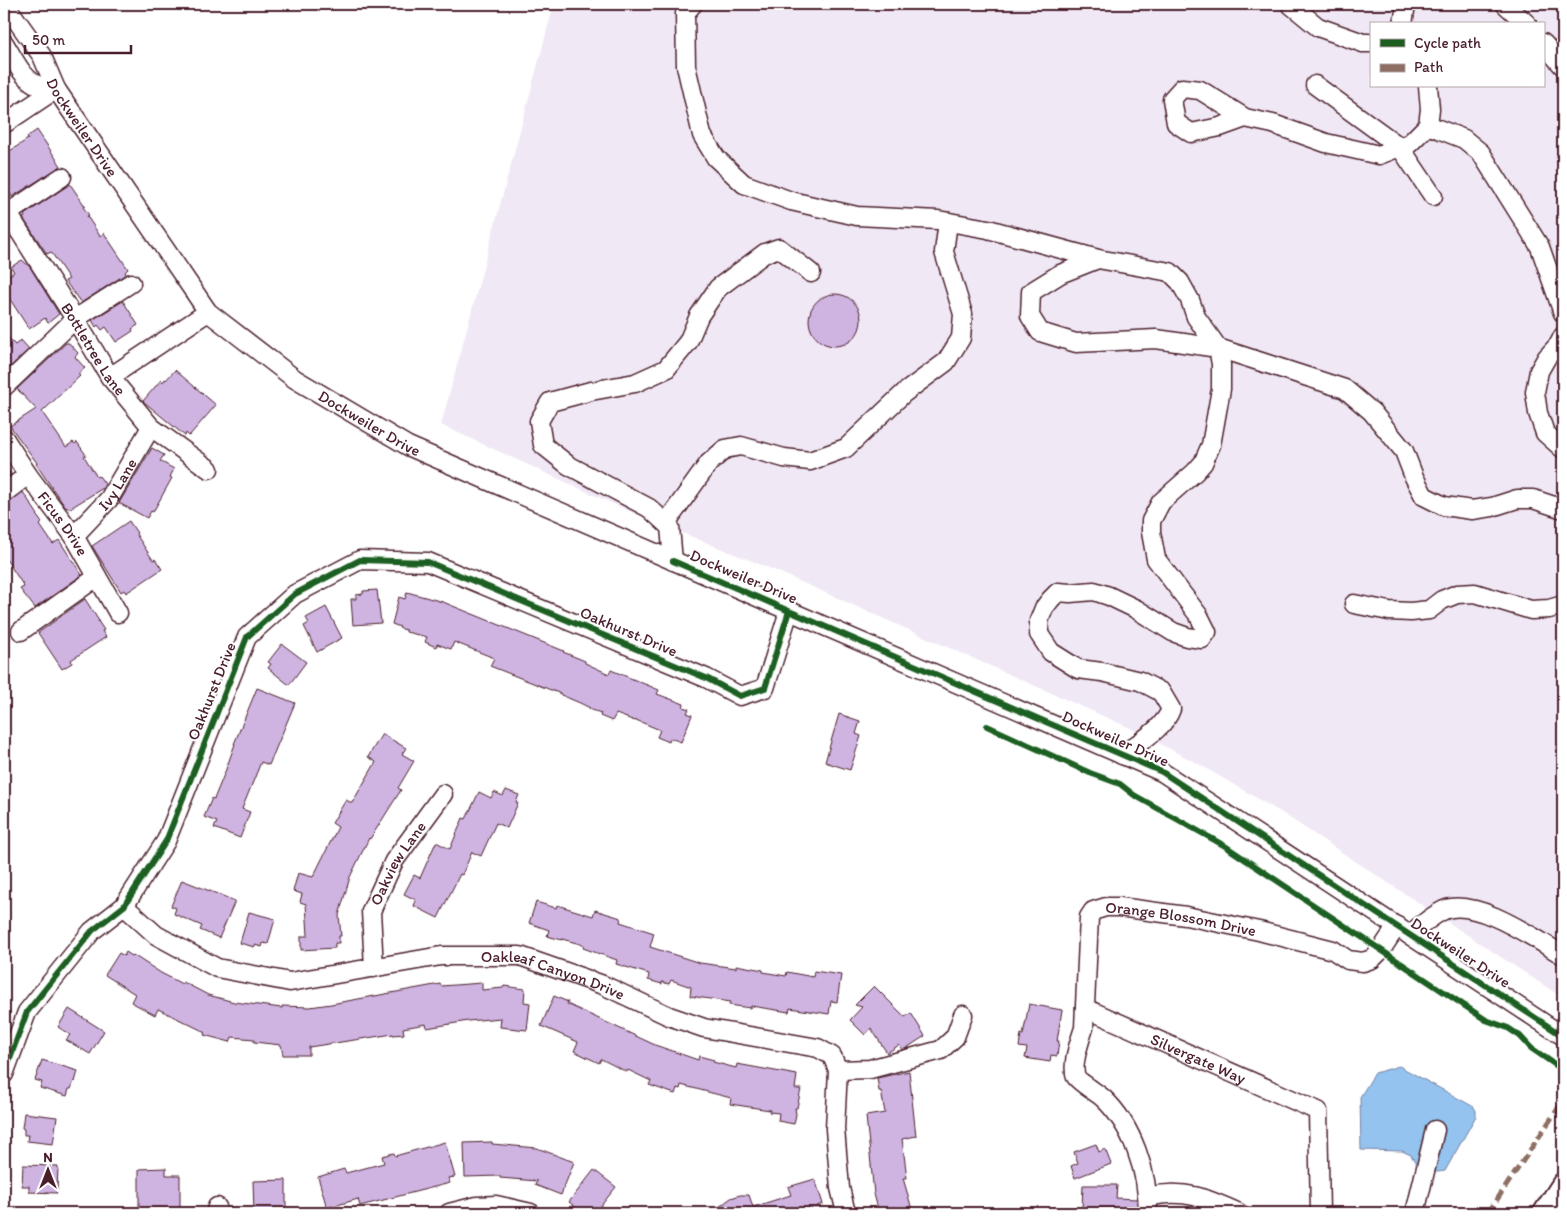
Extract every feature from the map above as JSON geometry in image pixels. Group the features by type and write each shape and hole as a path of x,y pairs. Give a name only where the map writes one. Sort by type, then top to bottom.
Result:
{"main road":[{"path":"1544,1213 1563,1184"}],"street":[{"name":"Dockweiler Drive","path":"5,4 42,56 56,89 208,312 294,379 408,446 1162,772 1563,1036"},
{"path":"693,4 686,13 686,66 702,135 716,158 744,184 791,201 857,216 938,220 1014,235 1098,259 1170,272 1180,282 1190,300 1196,317 1218,348 1221,364 1221,389 1211,445 1203,463 1161,502 1151,521 1156,560 1199,616 1207,632 1202,639 1187,637 1173,632 1136,609 1094,591 1058,592 1044,608 1039,621 1040,634 1051,652 1078,669 1102,672 1140,681 1162,692 1172,708 1168,718 1122,755"},
{"path":"1290,4 1318,27 1370,43"},
{"path":"1504,4 1525,22"},
{"path":"4,43 24,74 33,83 56,89"},
{"path":"1544,44 1563,66"},
{"path":"1315,85 1400,147 1433,196"},
{"path":"1245,118 1273,124 1326,142 1378,155 1410,143 1428,125 1430,109 1428,88"},
{"path":"4,124 56,89"},
{"path":"1428,125 1464,139 1481,153 1540,247 1563,313"},
{"path":"8,221 62,177"},
{"name":"Bottletree Lane","path":"8,221 75,319 110,377 151,427 209,469"},
{"path":"666,523 709,463 725,449 741,446 784,458 810,461 846,448 904,393 946,362 961,338 963,314 944,252 948,222"},
{"path":"673,561 670,527 649,508 568,465 543,445 539,421 550,402 591,390 635,384 666,368 688,342 699,316 718,288 765,253 779,248 811,273"},
{"path":"1098,259 1060,274 1031,292 1030,316 1040,332 1076,343 1156,339 1218,348 1345,389 1372,412 1404,451 1424,496 1444,506 1472,510 1492,507 1517,499 1533,499 1563,509"},
{"path":"4,388 75,319 130,283"},
{"path":"110,377 208,312"},
{"path":"1563,336 1559,344 1546,357 1539,371 1535,392 1538,413 1545,433 1563,449"},
{"name":"Ivy Lane","path":"74,536 109,499 151,427"},
{"name":"Ficus Drive","path":"4,438 28,475 74,536 118,613"},
{"path":"4,493 28,475"},
{"name":"Oakhurst Drive","path":"4,1074 27,1012 92,931 124,906 166,841 247,637 294,594 360,560 428,562 706,678 740,696 765,688 789,611"},
{"path":"21,631 97,577"},
{"path":"1354,604 1389,611 1411,612 1429,610 1442,600 1457,594 1475,593 1531,610 1550,610 1563,605"},
{"name":"Oakview Lane","path":"374,968 371,911 394,861 443,794"},
{"name":"Oakleaf Canyon Drive","path":"124,906 156,934 217,968 290,982 441,956 520,956 603,985 669,1016 704,1028 818,1048 832,1056 838,1070"},
{"name":"Orange Blossom Drive","path":"1148,1205 1147,1184 1130,1137 1113,1108 1092,1088 1076,1077 1075,1065 1078,1044 1084,1028 1089,917 1093,911 1106,907 1119,907 1186,916 1259,930 1333,950 1348,960 1363,962 1372,959 1403,931 1444,910 1459,907 1475,909 1506,922 1563,955"},
{"name":"Silvergate Way","path":"1085,1008 1318,1111 1320,1213"},
{"path":"846,1213 840,1188 835,1129 838,1070 870,1069 941,1050 955,1037 963,1015"},
{"path":"1415,1213 1434,1130"},
{"path":"1148,1205 1172,1194 1211,1200 1239,1213"},
{"path":"448,1213 477,1206 496,1205 531,1213"}],"shaded area":[{"path":"554,4 1563,4 1563,998 1282,813 1204,767 1130,728 774,570 631,512 441,425"}],"water":[{"path":"1399,1066 1474,1107 1476,1111 1476,1116 1445,1171 1437,1172 1418,1167 1411,1155 1402,1151 1361,1150 1360,1097 1375,1073"}],"building":[{"path":"37,130 61,166 12,197 4,189 4,155 28,139 27,137"},
{"path":"70,184 85,206 83,207 89,215 87,216 100,236 104,233 128,269 125,272 126,274 81,303 65,281 69,279 51,252 47,254 23,218 25,217 24,215"},
{"path":"22,260 30,267 59,314 48,323 45,318 29,329 4,290 4,279 14,272 11,267"},
{"path":"830,294 840,294 854,301 861,315 861,325 854,339 840,346 830,346 820,342 813,335 809,325 809,315 813,305 820,298"},
{"path":"123,301 138,325 132,329 133,331 116,342 106,327 102,330 98,325 96,327 92,320"},
{"path":"4,333 15,345 21,340 29,349 4,373"},
{"path":"66,343 69,343 78,353 75,357 85,368 78,374 80,376 42,412 66,447 73,442 75,444 77,442 97,477 99,476 105,484 103,488 69,509 68,507 66,508 10,426 36,409 17,389"},
{"path":"175,370 216,405 189,436 186,433 185,436 143,401 161,380 163,382 166,380"},
{"path":"152,448 164,455 160,461 174,469 170,477 172,478 153,512 151,511 147,518 119,503"},
{"path":"4,464 11,475 4,480"},
{"path":"23,492 38,515 42,523 40,525 53,544 59,540 82,575 35,608 20,589 24,587 4,556 4,503 10,502"},
{"path":"129,521 153,560 155,559 162,569 126,593 124,590 121,592 92,546"},
{"path":"377,590 381,623 353,625 351,599 356,599 356,595 363,594 363,591"},
{"path":"407,592 443,602 564,651 609,674 611,670 659,690 657,694 684,704 683,707 689,709 687,713 692,715 681,742 670,738 669,742 657,737 660,730 636,720 616,714 612,721 600,716 601,713 589,709 561,694 490,666 494,658 454,642 451,649 437,644 436,647 425,642 427,637 406,632 406,630 392,624 399,597 405,599"},
{"path":"85,599 104,630 102,631 106,637 71,660 72,663 62,669 38,633"},
{"path":"326,607 342,638 317,652 304,626 309,623 306,618"},
{"path":"282,644 306,662 289,685 268,668 271,664 268,662"},
{"path":"257,688 295,703 269,765 261,762 242,809 250,812 240,838 214,828 217,822 204,817 212,798 214,799"},
{"path":"839,714 860,721 856,734 861,736 850,770 825,762"},
{"path":"382,734 406,748 402,754 414,761 398,788 401,790 369,838 350,877 339,915 341,936 339,936 339,943 335,943 335,948 301,950 301,936 308,936 306,904 300,902 302,894 293,891 298,873 313,877 338,827 332,823 346,800 352,803 376,762 368,757"},
{"path":"506,790 519,795 516,802 518,803 507,828 496,823 481,856 472,852 462,875 460,874 438,918 414,906 416,900 404,894 414,875 420,878 436,842 450,849 463,818 466,819 479,792 491,798 494,792 503,796"},
{"path":"182,880 235,901 219,938 200,930 202,926 174,914 176,908 171,906"},
{"path":"536,902 556,908 557,905 593,916 595,910 621,918 620,922 654,933 650,947 700,963 736,968 736,965 786,976 787,972 813,977 814,971 841,975 837,1002 831,1001 829,1014 790,1008 789,1012 751,1006 750,1008 729,1005 730,1002 690,996 691,987 671,980 669,984 662,982 662,984 648,980 649,974 616,964 617,960 583,948 584,945 547,936 549,930 529,923"},
{"path":"249,912 275,919 268,944 263,943 262,947 240,943"},
{"path":"126,952 161,973 208,995 234,1002 282,1008 282,1006 310,1007 331,1004 440,984 441,986 482,983 482,990 503,988 504,986 525,989 524,1002 530,1003 527,1030 500,1027 501,1018 427,1028 426,1024 403,1028 404,1034 309,1047 309,1055 283,1055 281,1045 254,1042 254,1039 232,1037 230,1042 204,1035 205,1032 158,1009 155,1015 131,1002 135,994 105,975 119,953 124,956"},
{"path":"874,986 905,1017 911,1013 925,1036 905,1049 902,1050 899,1045 887,1053 871,1028 865,1035 850,1020 862,1007 855,1005"},
{"path":"554,996 568,1002 567,1004 655,1045 698,1060 699,1056 736,1068 737,1064 797,1075 795,1089 801,1089 797,1108 795,1108 794,1124 778,1121 779,1113 730,1104 731,1098 681,1085 680,1089 677,1088 675,1094 649,1085 651,1081 628,1070 627,1072 601,1059 599,1063 574,1051 578,1042 541,1026"},
{"path":"1029,1004 1062,1010 1057,1041 1059,1041 1057,1056 1051,1055 1050,1062 1025,1058 1027,1048 1019,1047"},
{"path":"69,1009 104,1031 90,1054 66,1040 70,1035 58,1027"},
{"path":"42,1060 78,1071 75,1082 71,1089 69,1089 67,1096 40,1088 42,1082 35,1080"},
{"path":"909,1071 916,1136 902,1139 907,1178 903,1178 913,1213 882,1213 878,1209 874,1194 866,1116 885,1113 877,1078"},
{"path":"24,1113 57,1117 53,1144 27,1141 28,1135 24,1135 24,1129 22,1128"},
{"path":"445,1142 455,1177 448,1178 450,1183 360,1206 358,1199 327,1208 318,1177 344,1169 346,1173 384,1163 382,1156 394,1153 395,1156"},
{"path":"492,1142 492,1144 537,1148 574,1162 561,1195 535,1185 537,1181 500,1178 500,1176 465,1177 464,1143"},
{"path":"1096,1144 1099,1152 1105,1149 1111,1164 1075,1178 1071,1166 1078,1163 1074,1152"},
{"path":"23,1165 58,1166 57,1193 29,1192 29,1186 22,1186"},
{"path":"166,1168 166,1175 180,1175 180,1213 139,1213 139,1169"},
{"path":"594,1170 616,1187 595,1213 583,1213 569,1202"},
{"path":"815,1179 823,1204 817,1206 819,1213 711,1213 731,1198 740,1195 749,1195 753,1207 791,1195 788,1187"},
{"path":"286,1180 286,1213 254,1213 253,1181"},
{"path":"1083,1185 1117,1185 1116,1198 1137,1199 1137,1209 1082,1208"}],"marked path":[{"path":"1488,1213 1563,1101"}],"cycle path":[{"path":"4,1074 27,1012 92,931 124,906 166,841 247,637 295,594 360,560 428,562 706,678 740,696 765,688 789,611"},
{"path":"673,561 1162,772 1563,1036"},
{"path":"987,726 1090,773 1120,784 1134,795 1225,846 1486,1020 1508,1028 1520,1036 1531,1048 1563,1070"}]}
